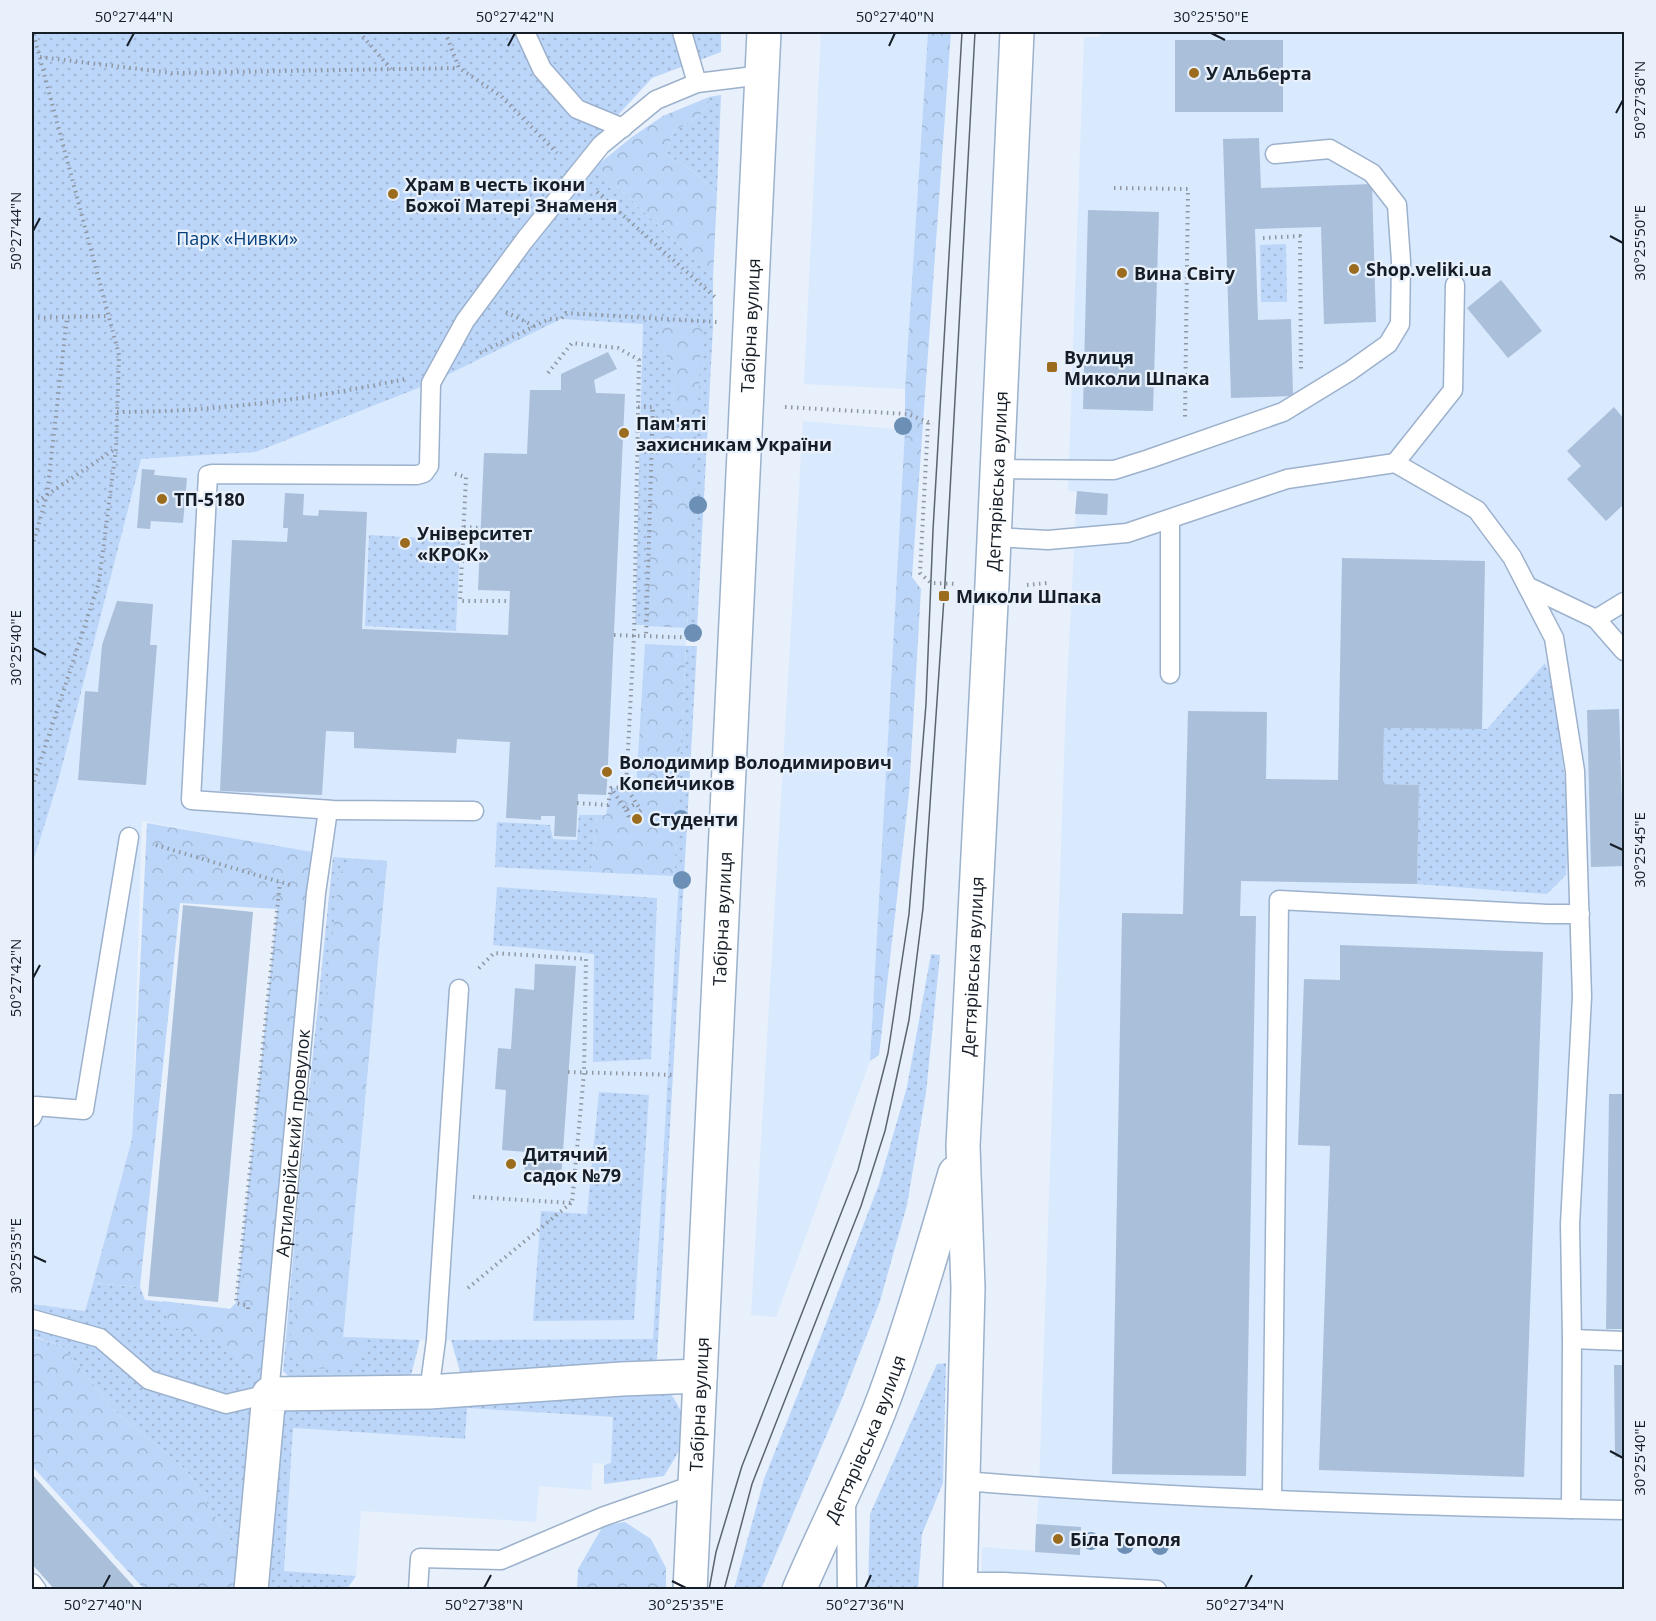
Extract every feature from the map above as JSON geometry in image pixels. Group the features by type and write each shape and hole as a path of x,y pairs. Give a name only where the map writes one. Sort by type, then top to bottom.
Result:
{"street":[{"name":"Табірна вулиця","path":"690,1590 764,32"},
{"name":"Дегтярівська вулиця","path":"960,1586 968,1288 963,1146 1017,32"},
{"name":"Дегтярівська вулиця","path":"799,1590 891,1381 963,1146"},
{"path":"269,1394 429,1392 700,1376"},
{"name":"Артилерійський провулок","path":"251,1590 269,1394"}],"lane":[{"path":"525,32 542,69 577,109 623,128"},
{"path":"682,32 697,83"},
{"path":"474,811 328,810 191,800 208,476 212,474 417,475 424,473 429,466 431,383 465,321 577,173 601,145 656,100 697,83 762,75"},
{"path":"997,469 1114,470 1283,412 1350,371 1388,344 1400,324 1401,261 1397,205 1372,173 1330,148 1275,154"},
{"path":"1395,463 1453,390 1455,285"},
{"path":"994,537 1074,539 1127,533 1287,479 1395,463 1477,510 1512,557 1554,638 1565,694 1575,771 1582,997 1569,1224 1572,1339 1570,1509"},
{"path":"1170,519 1170,674"},
{"path":"1527,586 1596,619 1624,651"},
{"path":"1596,619 1624,602"},
{"name":"Артилерійський провулок","path":"269,1394 316,893 328,810"},
{"path":"32,1117 36,1106 84,1110 129,837"},
{"path":"1272,1499 1279,900 1580,914"},
{"path":"429,1392 437,1313 459,989"},
{"path":"32,1319 100,1338 149,1380 226,1404 269,1394"},
{"path":"1572,1339 1624,1341"},
{"path":"964,1481 1073,1490 1452,1507 1624,1510"},
{"path":"418,1590 420,1558 501,1560 602,1517 696,1484"},
{"path":"846,1487 847,1590"},
{"path":"960,1586 1004,1582 1157,1590"},
{"path":"32,1583 37,1590"}],"path":[{"path":"32,787 99,582 116,448 120,355 33,32"},
{"path":"359,32 392,69"},
{"path":"445,32 459,68"},
{"path":"40,57 172,73 459,68 501,96 577,173 718,301"},
{"path":"1114,188 1188,189 1185,447"},
{"path":"1263,238 1300,236 1302,400"},
{"path":"117,412 171,412 260,403 360,389 437,373 549,320 561,319 566,313 717,322"},
{"path":"32,318 109,316"},
{"path":"32,547 47,495 67,317"},
{"path":"548,374 572,343 618,348 639,360 634,636 626,788 641,810 629,813"},
{"path":"638,407 653,408 646,636"},
{"path":"785,407 908,414 930,423 920,573 931,583 960,584"},
{"path":"32,505 116,448"},
{"path":"429,466 466,477 460,601 510,601"},
{"path":"464,527 481,528"},
{"path":"1020,585 1047,583"},
{"path":"614,635 700,638"},
{"path":"611,788 626,788"},
{"path":"577,803 608,805 611,788"},
{"path":"611,788 629,813"},
{"path":"629,813 636,803"},
{"path":"129,837 316,893"},
{"path":"247,1318 248,1306 236,1303 280,882"},
{"path":"437,1313 572,1203 584,1073 586,959 494,953 459,989"},
{"path":"568,1072 676,1075"},
{"path":"445,1195 572,1203"}],"shaded area":[{"path":"821,32 928,32 905,389 804,384"},
{"path":"1101,32 1624,32 1624,1589 981,1590 982,1547 1035,1551 1066,703 1077,492 1068,491 1084,37 1100,37"},
{"path":"561,319 702,327 674,876 679,877 653,1340 343,1338 387,862 333,857 142,821 132,1139 85,1311 32,1304 32,865 58,782 141,459 256,452 431,383"},
{"path":"803,421 905,430 870,1061 776,1317 751,1315"},
{"path":"467,1408 614,1417 611,1464 593,1463 591,1490 539,1486 536,1522 361,1511 356,1576 284,1571 293,1428 464,1439"}],"green space":[{"name":"Парк «Нивки»","path":"32,32 721,32 721,52 652,78 579,158 596,166 713,278 713,327 697,629 687,628 701,327 662,325 662,351 675,364 673,403 652,424 647,625 635,625 643,324 561,319 431,383 256,452 141,459 58,782 32,865"},
{"path":"928,32 951,32 912,577 921,589 909,793 879,1055 870,1061 905,430 905,389"},
{"path":"721,95 717,193 694,172 666,154 673,132 701,114 709,97"},
{"path":"709,97 701,114 673,132 666,154 694,172 717,193 713,278 596,166 663,116"},
{"path":"1286,244 1287,302 1261,302 1260,245"},
{"path":"662,325 702,327 687,628 646,626 652,424 673,403 675,364 662,351"},
{"path":"369,535 460,540 456,631 365,626"},
{"path":"645,644 686,646 674,876 591,872 597,815 606,815 611,788 636,788"},
{"path":"686,646 697,646 657,1359 651,1364 463,1382 451,1340 653,1339 679,877 674,876"},
{"path":"1545,663 1552,680 1570,820 1566,875 1547,894 1417,884 1419,785 1383,784 1384,728 1487,729"},
{"path":"579,815 597,815 591,872 495,867 497,822 550,825 553,839 577,840"},
{"path":"147,823 312,852 261,1381 225,1344 169,1326 162,1301 230,1309 236,1303 277,909 180,903 140,1287 93,1283 132,1139"},
{"path":"333,857 387,861 343,1337 420,1340 410,1379 298,1386 283,1371"},
{"path":"354,859 387,861 343,1337 366,1338 363,1355 343,1368 304,1369 287,1353 302,1273 299,1190 323,1030 339,874"},
{"path":"497,887 657,898 651,1059 593,1062 594,954 493,945"},
{"path":"931,954 940,955 926,1093 907,1205 880,1301 841,1401 761,1589 734,1589 764,1479 879,1184 907,1087"},
{"path":"599,1092 649,1095 634,1320 533,1321 541,1211 587,1214"},
{"path":"93,1283 140,1287 145,1300 230,1309 236,1303 261,1381 240,1556 186,1470 115,1411 62,1346 32,1336 32,1304 85,1311"},
{"path":"32,1337 62,1346 115,1411 186,1470 240,1556 237,1589 144,1589 32,1466"},
{"path":"946,1363 943,1483 922,1534 918,1589 868,1589 870,1514 937,1364"},
{"path":"668,1390 681,1413 684,1433 678,1453 664,1476 604,1484 604,1465 611,1463 613,1417 467,1408 465,1439 293,1428 284,1571 356,1576 347,1589 261,1590 277,1411"},
{"path":"625,1522 651,1539 666,1568 666,1589 577,1590 578,1569 603,1526"}],"building":[{"path":"1175,40 1283,40 1283,112 1175,112"},
{"path":"1259,138 1261,188 1372,184 1376,322 1324,324 1321,227 1255,229 1258,320 1291,319 1293,396 1231,398 1223,139"},
{"path":"1088,210 1159,212 1153,411 1083,409"},
{"path":"1501,280 1542,331 1508,358 1467,308"},
{"path":"608,352 617,369 594,380 596,393 625,394 607,784 606,795 578,794 576,837 554,836 555,816 541,816 541,820 506,818 510,742 457,739 456,753 354,748 354,732 326,731 322,795 220,791 232,540 287,542 288,528 283,528 285,493 304,494 303,515 318,516 319,510 367,512 362,629 508,635 510,591 478,590 484,453 527,454 530,390 561,390 561,374"},
{"path":"1614,407 1624,419 1624,504 1606,521 1567,479 1581,466 1567,451"},
{"name":"ТП-5180","path":"142,469 155,470 154,475 187,478 183,523 151,521 150,529 137,528"},
{"path":"1077,491 1108,494 1107,515 1075,514"},
{"path":"1342,558 1485,561 1482,729 1384,728 1383,784 1419,785 1417,884 1241,881 1240,916 1256,916 1246,1476 1112,1474 1122,913 1183,914 1188,711 1267,712 1266,779 1338,780"},
{"path":"117,601 153,604 150,645 157,645 146,785 78,780 85,691 98,692 102,645"},
{"path":"1619,709 1624,866 1591,867 1587,710"},
{"path":"183,905 253,912 218,1302 148,1296"},
{"path":"1340,945 1543,952 1524,1477 1319,1470 1330,1146 1298,1145 1304,979 1340,980"},
{"name":"Дитячий садок №79","path":"535,964 576,966 561,1180 524,1177 526,1152 502,1150 506,1090 495,1089 498,1048 511,1049 515,988 534,990"},
{"path":"1609,1094 1624,1094 1624,1329 1606,1329"},
{"path":"1614,1365 1624,1365 1624,1457 1615,1457"},
{"path":"32,1474 137,1590 55,1590 32,1564"},
{"name":"Біла Тополя","path":"1036,1524 1081,1527 1080,1555 1035,1552"}],"tram line":[{"path":"709,1590 716,1552 742,1466 858,1170 888,1053 909,914 926,704 933,530 962,32"},
{"path":"724,1590 752,1484 861,1206 885,1131 909,1020 923,908 945,583 975,32"}],"place":[{"name":"У Альберта","path":"1194,73"},
{"name":"Храм в честь ікони Божої Матері Знаменя","path":"393,194"},
{"name":"Shop.veliki.ua","path":"1354,269"},
{"name":"Вина Світу","path":"1122,273"},
{"name":"Вулиця Миколи Шпака","path":"1052,367"},
{"name":"Пам'яті захисникам України","path":"624,433"},
{"name":"ТП-5180","path":"162,499"},
{"name":"Університет «КРОК»","path":"405,543"},
{"name":"Миколи Шпака","path":"944,596"},
{"name":"Володимир Володимирович Копєйчиков","path":"607,772"},
{"name":"Студенти","path":"637,819"},
{"name":"Дитячий садок №79","path":"511,1164"},
{"name":"Біла Тополя","path":"1058,1539"}]}
